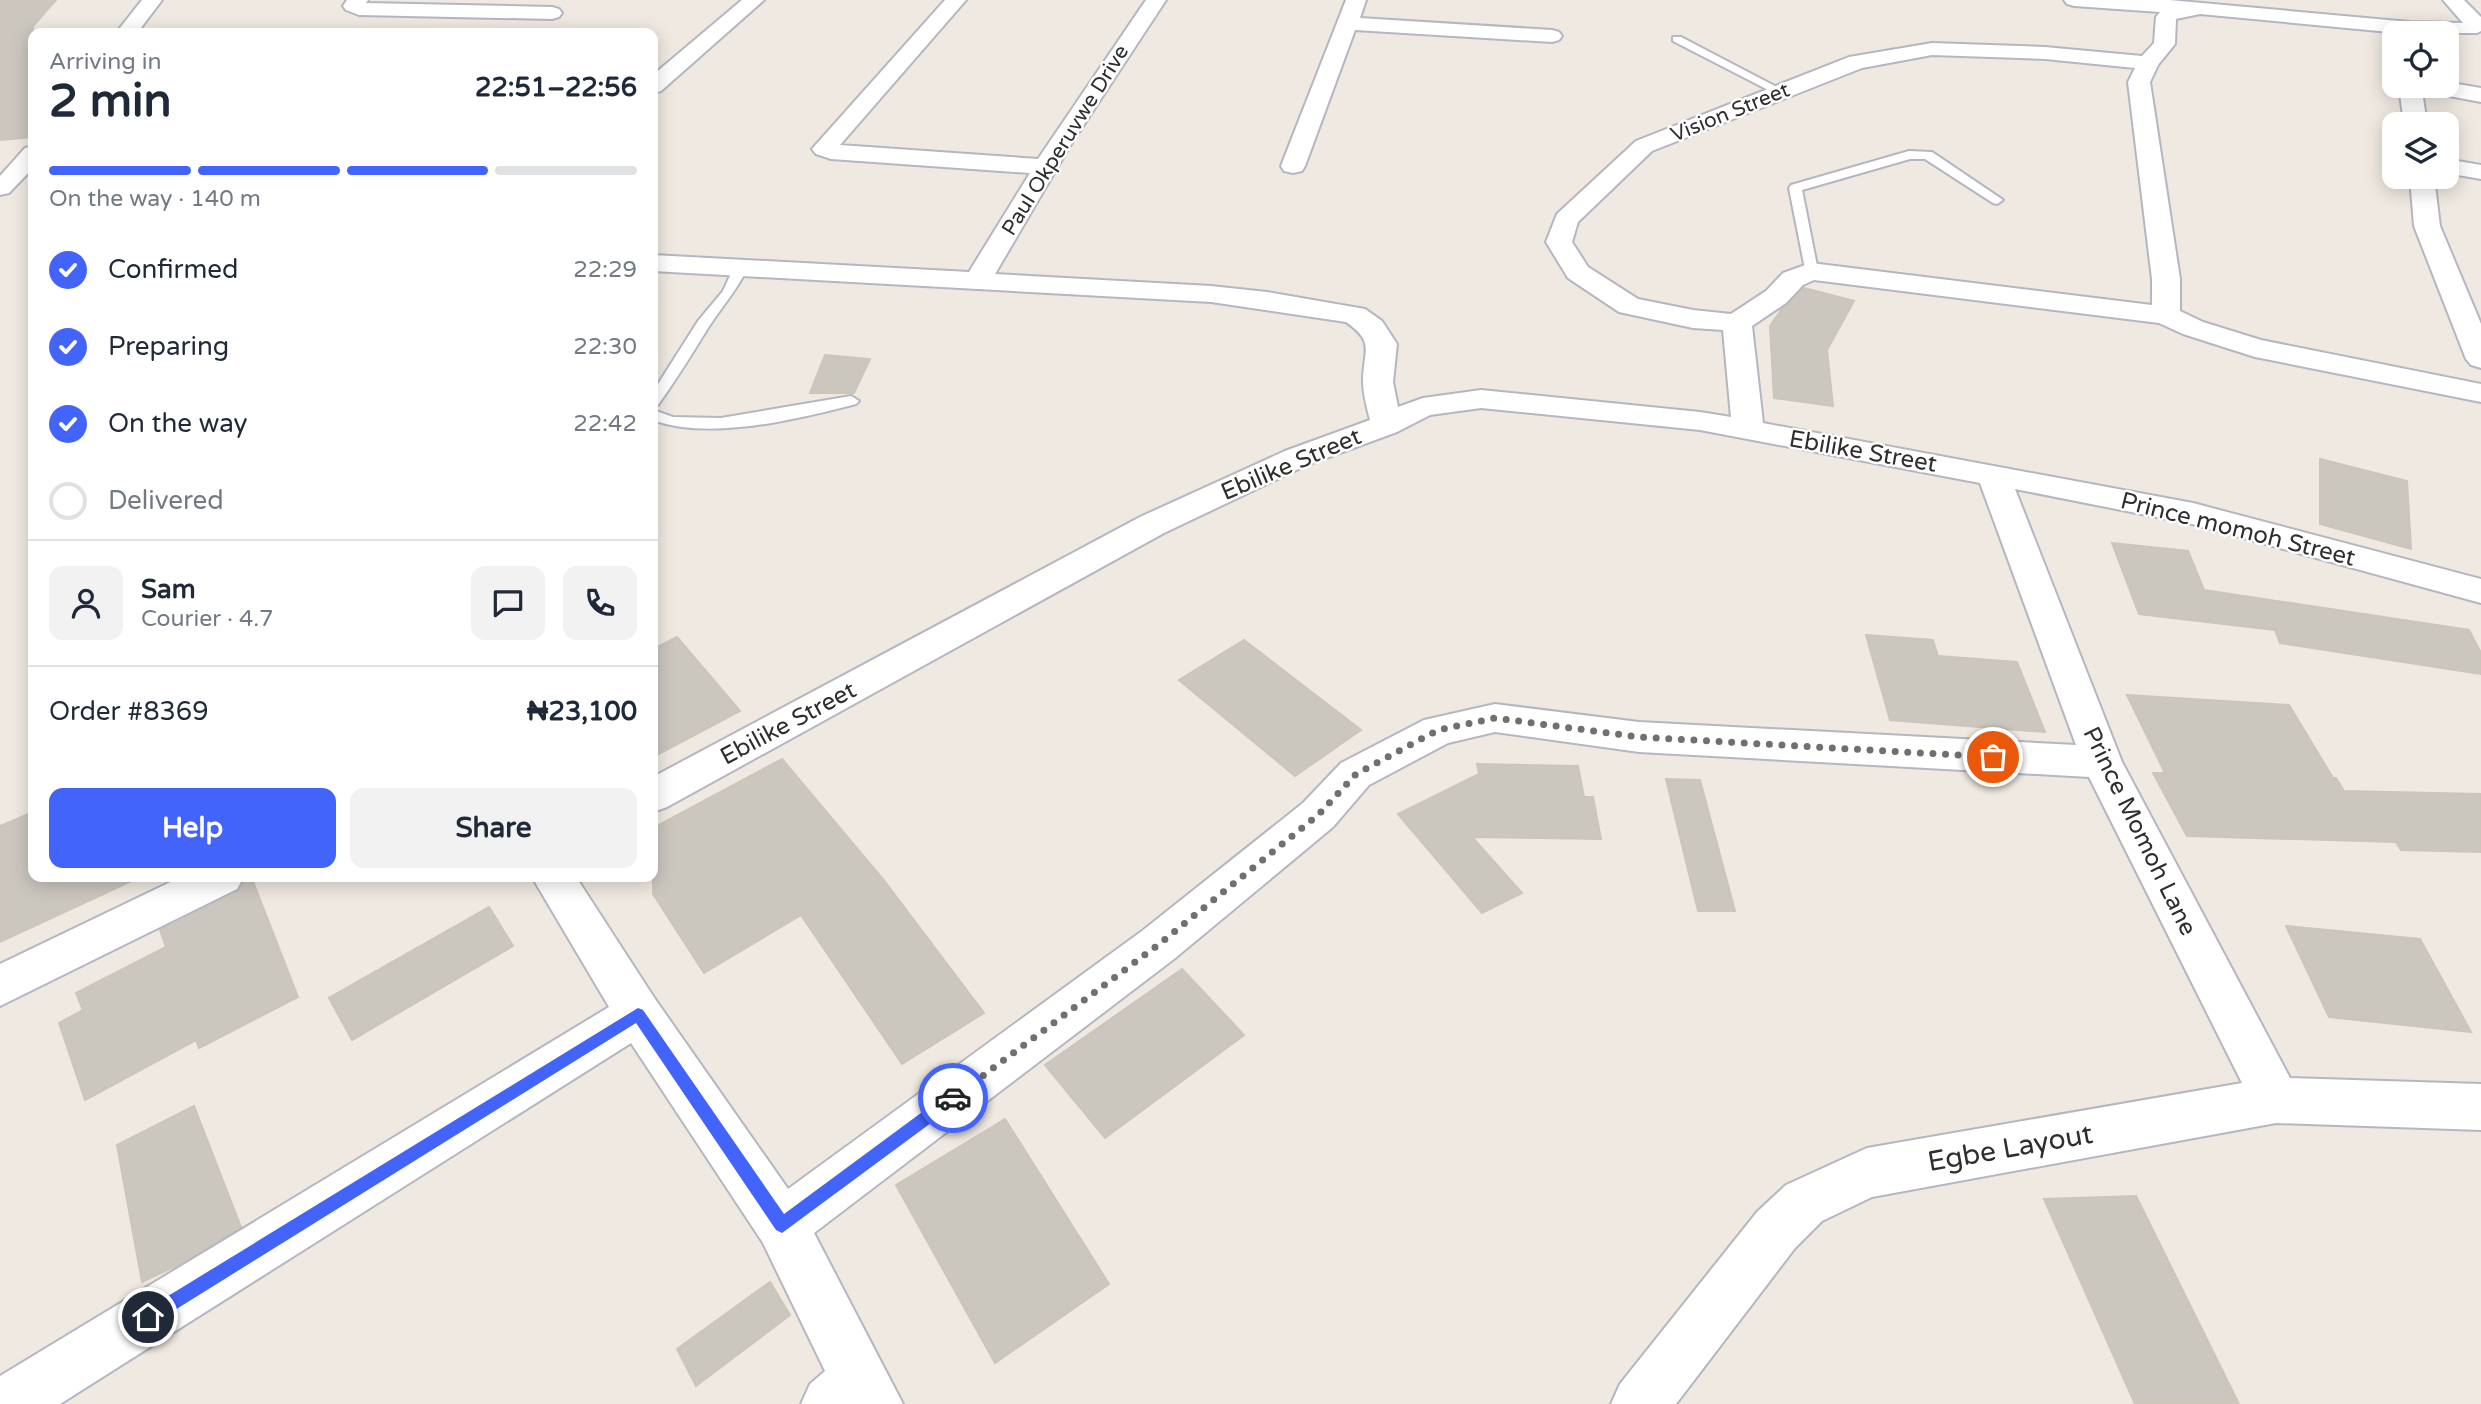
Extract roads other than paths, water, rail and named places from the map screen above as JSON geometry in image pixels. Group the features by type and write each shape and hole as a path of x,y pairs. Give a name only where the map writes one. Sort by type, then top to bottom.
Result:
{"street":[{"path":"130,28 152,0"},
{"path":"358,0 353,6 359,9 552,13"},
{"path":"658,82 754,0"},
{"path":"956,0 824,149 831,152 1046,167"},
{"name":"Paul Okperuvwe Drive","path":"977,282 1046,167 1156,0"},
{"path":"1293,166 1356,0"},
{"path":"2074,0 2198,4 2382,27"},
{"path":"2453,0 2477,26 2459,30"},
{"path":"2166,315 2166,279 2139,82 2148,63 2164,44 2166,17 2174,10 2198,4"},
{"path":"1348,23 1552,36"},
{"name":"Vision Street","path":"1737,323 1693,320 1629,306 1578,272 1559,243 1566,219 1644,146 1857,62 1932,49 2045,53 2148,63"},
{"path":"2459,91 2481,95"},
{"path":"0,188 28,159"},
{"path":"2459,168 2481,172"},
{"path":"2423,189 2427,226 2475,326 2481,359"},
{"path":"658,263 1211,294 1267,300 1355,315 1372,327 1382,344 1378,382 1386,425"},
{"path":"1748,429 1737,323 1776,297 1793,279 1811,271 2166,315 2193,328 2255,348 2481,393"},
{"name":"Ebilike Street","path":"658,793 1153,525 1296,458 1386,425 1423,407 1481,399 1700,421 1993,475"},
{"name":"Prince momoh Street","path":"1993,475 2193,514 2481,591"},
{"name":"Prince Momoh Lane","path":"1993,475 2102,762 2276,1100"},
{"path":"782,1225 1158,945 1318,815 1356,774 1438,730 1495,718 1639,737 2102,762"},
{"path":"0,986 212,882"},
{"path":"556,882 638,1014 782,1225 854,1396"},
{"path":"8,1404 638,1014"},
{"name":"Egbe Layout","path":"1640,1404 1776,1230 1804,1203 1867,1172 2276,1100 2481,1107"}],"lane":[{"path":"1677,39 1780,92"},
{"path":"1811,271 1795,188 1909,155 1928,155 1997,200"},
{"path":"658,395 703,324 729,292 740,269"},
{"path":"658,418 722,423 851,401"}]}
